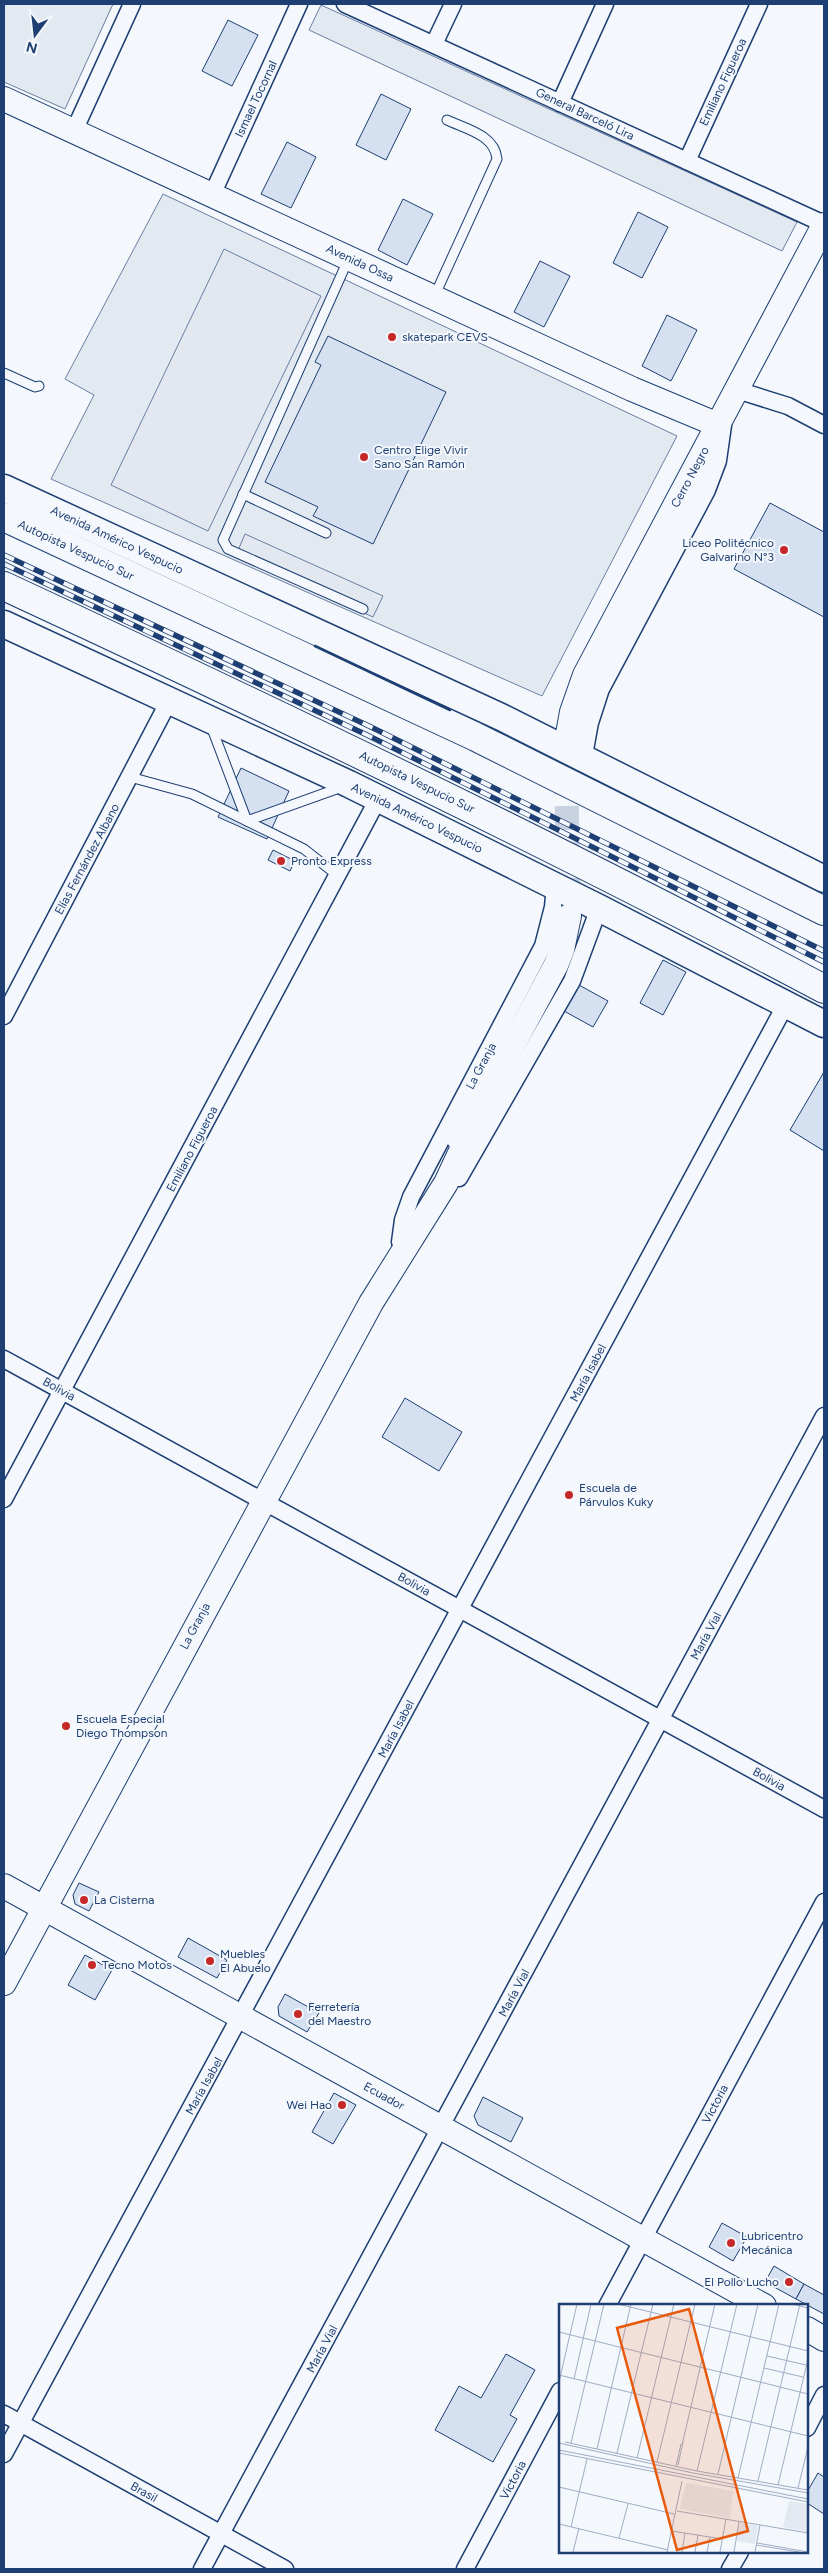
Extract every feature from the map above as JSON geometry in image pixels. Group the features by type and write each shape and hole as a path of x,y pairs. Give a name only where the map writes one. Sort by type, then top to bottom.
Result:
{"highway":[{"name":"Autopista Vespucio Sur","path":"4,517 450,725 824,910"},
{"name":"Autopista Vespucio Sur","path":"4,586 432,789 577,861 824,989"}],"main road":[{"path":"574,744 585,722 596,688 702,489 713,460 718,425"},
{"name":"Avenida Américo Vespucio","path":"4,488 574,744 824,879"},
{"name":"Avenida Américo Vespucio","path":"4,624 349,784 555,886 824,1024"}],"street":[{"path":"74,131 132,4"},
{"name":"Ismael Tocornal","path":"212,195 299,4"},
{"name":"General Barceló Lira","path":"346,4 824,225"},
{"path":"434,44 453,4"},
{"path":"560,103 605,4"},
{"name":"Emiliano Figueroa","path":"687,161 759,4"},
{"name":"Avenida Ossa","path":"4,99 639,392 718,425"},
{"path":"718,425 824,225"},
{"path":"737,390 788,406 824,425"},
{"name":"Elías Fernández Albano","path":"4,1016 169,701"},
{"name":"Emiliano Figueroa","path":"4,1499 64,1391 378,799"},
{"name":"La Granja","path":"400,1242 403,1220 411,1197 543,946 553,907 555,886"},
{"name":"La Granja","path":"4,1983 262,1501 390,1270 475,1152 572,981 598,908"},
{"name":"La Granja","path":"390,1270 400,1242 442,1164 469,1126 556,965 562,950 569,916"},
{"name":"María Isabel","path":"4,2454 786,1004"},
{"name":"La Granja","path":"424,1223 461,1151 469,1126"},
{"name":"Bolivia","path":"4,1359 824,1810"},
{"name":"María Vial","path":"202,2569 824,1416"},
{"name":"Ecuador","path":"4,1886 760,2304"},
{"name":"Victoria","path":"607,2304 824,1902"},
{"path":"808,2330 824,2339"},
{"name":"Victoria","path":"465,2569 559,2393"},
{"path":"808,2426 824,2395"},
{"name":"Brasil","path":"4,2414 285,2569"},
{"path":"730,2569 739,2553"}],"lane":[{"path":"434,297 497,159 496,151 488,139 447,120"},
{"path":"349,258 224,537 224,543 228,549 363,609"},
{"path":"4,373 35,388 39,386"},
{"path":"243,494 326,533"},
{"path":"208,719 247,821"},
{"path":"130,777 192,794 304,849 337,875"},
{"path":"247,821 349,784"}],"shaded area":[{"path":"4,4 113,4 65,109 4,82"},
{"path":"321,5 797,222 782,251 309,30"},
{"name":"Centro Elige Vivir Sano San Ramón","path":"163,194 677,436 542,696 51,479 94,395 65,379"},
{"path":"224,249 321,296 208,531 111,485"},
{"path":"245,534 383,596 373,617 236,555"}],"building":[{"path":"228,20 258,35 232,86 202,71"},
{"path":"381,94 411,109 386,160 356,145"},
{"path":"287,142 316,157 291,208 261,194"},
{"path":"403,199 433,214 407,265 378,250"},
{"path":"638,212 668,227 642,278 613,263"},
{"path":"540,261 570,276 544,327 514,312"},
{"path":"667,315 697,330 671,381 642,366"},
{"path":"328,336 446,392 373,544 313,516 318,507 265,482 321,365 315,362"},
{"name":"Liceo Politécnico Galvarino N°3","path":"770,503 824,532 824,617 734,569"},
{"path":"241,768 289,791 267,839 218,817"},
{"name":"Pronto Express","path":"273,850 295,861 290,871 268,860"},
{"path":"663,960 686,972 663,1015 640,1003"},
{"path":"579,985 608,1001 593,1027 564,1011"},
{"path":"824,1072 824,1151 790,1130"},
{"path":"405,1398 462,1432 439,1471 382,1437"},
{"name":"La Cisterna","path":"79,1883 99,1892 89,1911 75,1904 73,1895"},
{"path":"188,1938 227,1960 217,1978 178,1957"},
{"path":"85,1955 112,1970 95,2000 68,1985"},
{"name":"Ferretería del Maestro","path":"285,1994 319,2013 307,2032 279,2016 278,2007"},
{"path":"334,2093 356,2105 333,2144 312,2132"},
{"path":"483,2097 523,2118 511,2142 478,2125 474,2116"},
{"path":"722,2223 747,2237 733,2261 709,2247"},
{"path":"774,2266 804,2284 796,2299 765,2282"},
{"path":"804,2284 824,2295 824,2314 808,2304 796,2299"},
{"path":"506,2354 535,2370 510,2415 517,2419 493,2462 435,2430 459,2386 481,2398"},
{"path":"818,2473 824,2477 824,2514 808,2504 808,2490"}],"tunnel":[{"path":"568,734 566,774 569,909"}],"railway":[{"path":"4,555 371,727 824,951"},
{"path":"4,564 367,735 824,962"}],"wall":[{"path":"315,646 450,710"}],"place":[{"name":"skatepark CEVS","path":"392,337"},
{"name":"Centro Elige Vivir Sano San Ramón","path":"364,457"},
{"name":"Liceo Politécnico Galvarino N°3","path":"784,550"},
{"name":"Pronto Express","path":"281,861"},
{"name":"Escuela de Párvulos Kuky","path":"569,1495"},
{"name":"Escuela Especial Diego Thompson","path":"66,1726"},
{"name":"La Cisterna","path":"84,1900"},
{"name":"Muebles El Abuelo","path":"210,1961"},
{"name":"Tecno Motos","path":"92,1965"},
{"name":"Ferretería del Maestro","path":"298,2014"},
{"name":"Wei Hao","path":"342,2105"},
{"name":"Lubricentro Mecánica","path":"731,2243"},
{"name":"El Pollo Lucho","path":"789,2282"}]}
